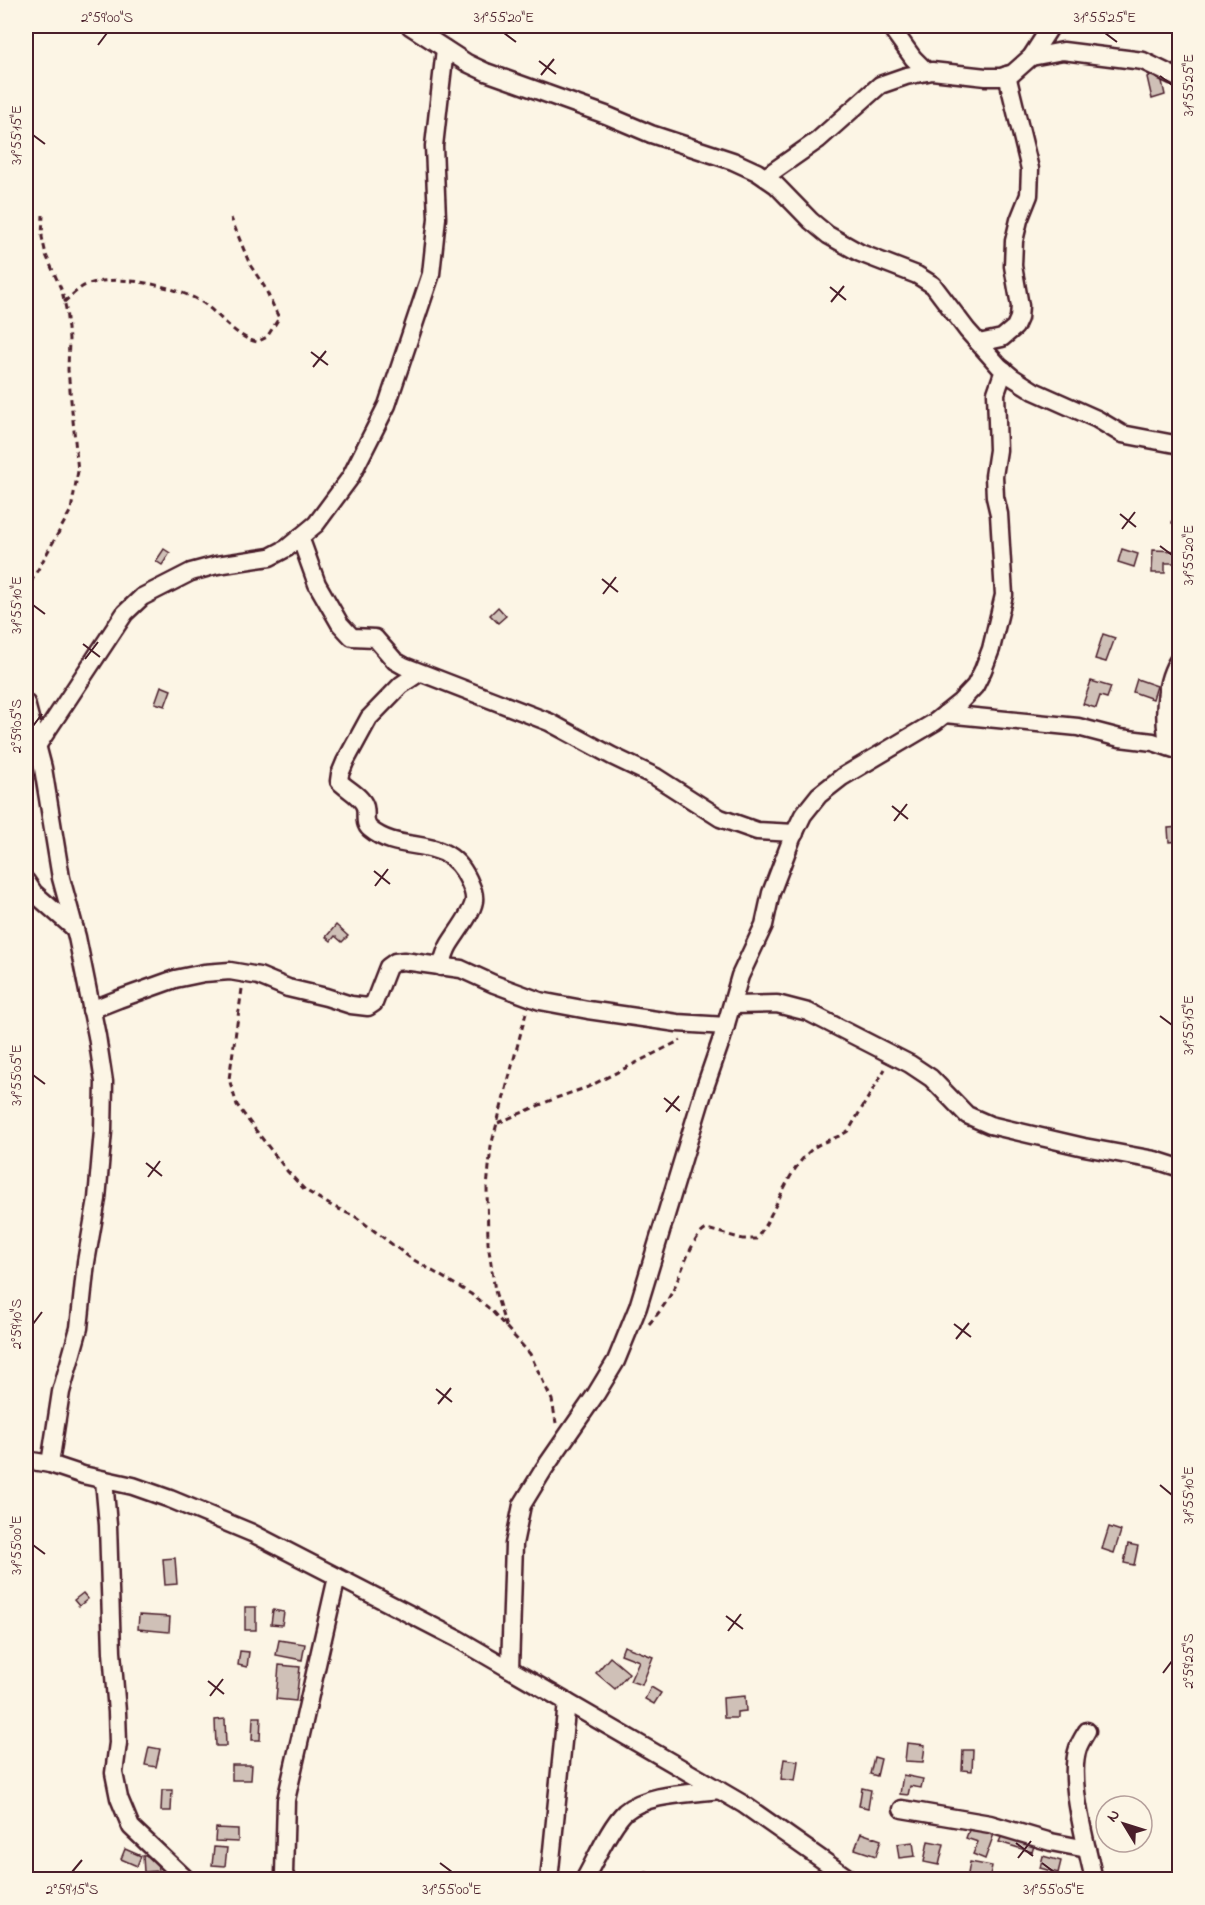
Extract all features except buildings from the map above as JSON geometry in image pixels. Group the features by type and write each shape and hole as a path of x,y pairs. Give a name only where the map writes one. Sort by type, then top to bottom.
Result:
{"street":[{"path":"413,26 467,63 486,72 606,115 651,134 733,161 765,177 828,235 860,253 917,275 933,285 979,343 1004,370 1034,391 1097,419 1122,434 1179,445"},
{"path":"890,26 913,58 927,72"},
{"path":"765,177 818,140 880,85 906,76 932,71 993,77 1013,73 1031,57 1051,26"},
{"path":"37,746 125,613 142,597 191,572 218,565 270,557 287,548 315,524 350,478 387,405 431,274 437,218 434,146 445,49"},
{"path":"1031,57 1063,51 1125,58 1143,61 1179,79"},
{"path":"979,343 1002,338 1016,327 1019,318 1020,306 1013,266 1014,241 1029,195 1030,169 1007,75"},
{"path":"510,1669 514,1544 522,1505 544,1469 597,1394 615,1362 638,1306 740,976 764,925 771,892 803,815 819,795 842,777 908,739 960,702 975,686 992,649 1004,595 1001,537 994,476 998,450 996,393 1004,370"},
{"path":"300,537 317,584 345,631 352,637 375,638 395,661 419,673 549,722 656,777 720,818 757,831 795,833"},
{"path":"1174,749 1164,726 1170,680 1179,658"},
{"path":"419,673 401,685 369,718 345,762 339,781 365,807 366,825 370,829 383,837 440,851 453,857 461,865 474,894 474,903 447,948 441,967"},
{"path":"26,703 43,768 62,878 75,930 104,1082 103,1131 97,1199 86,1262 79,1328 61,1392 51,1464"},
{"path":"945,714 1078,727 1119,738 1153,742 1174,749"},
{"path":"26,881 34,893 75,930"},
{"path":"91,1010 185,977 230,971 259,976 288,988 368,1007 374,1003 388,967 404,960 461,969 531,997 588,1010 677,1023 726,1026"},
{"path":"732,1005 777,1004 808,1012 910,1064 931,1078 967,1115 990,1125 1084,1147 1155,1160 1179,1168"},
{"path":"26,1460 51,1464 83,1475 133,1486 171,1499 252,1533 458,1639 719,1790 743,1804 851,1880"},
{"path":"104,1480 117,1712 118,1743 114,1773 119,1798 130,1827 187,1880"},
{"path":"287,1880 284,1874 286,1800 337,1577"},
{"path":"549,1880 567,1702"},
{"path":"1087,1731 1078,1749 1075,1771 1078,1799 1094,1880"},
{"path":"584,1880 624,1813 637,1804 662,1797 719,1790"},
{"path":"902,1809 990,1824 1051,1842 1088,1849"}],"path":[{"path":"26,591 71,510 78,471 68,370 69,339 64,302 46,255 42,237 43,215"},
{"path":"64,302 83,287 108,281 130,280 153,284 181,292 203,303 244,338 258,342 267,337 279,318 264,286 250,265 231,218"},
{"path":"244,973 229,1079 237,1105 288,1172 305,1190 324,1202 356,1216 409,1257 471,1294 490,1310 530,1354 552,1400 561,1445"},
{"path":"506,1328 495,1291 488,1243 491,1146 531,997"},
{"path":"498,1123 588,1087 685,1038"},
{"path":"647,1326 670,1297 689,1254 702,1232 707,1229 743,1239 756,1239 781,1193 808,1153 821,1143 849,1130 892,1054"}]}
